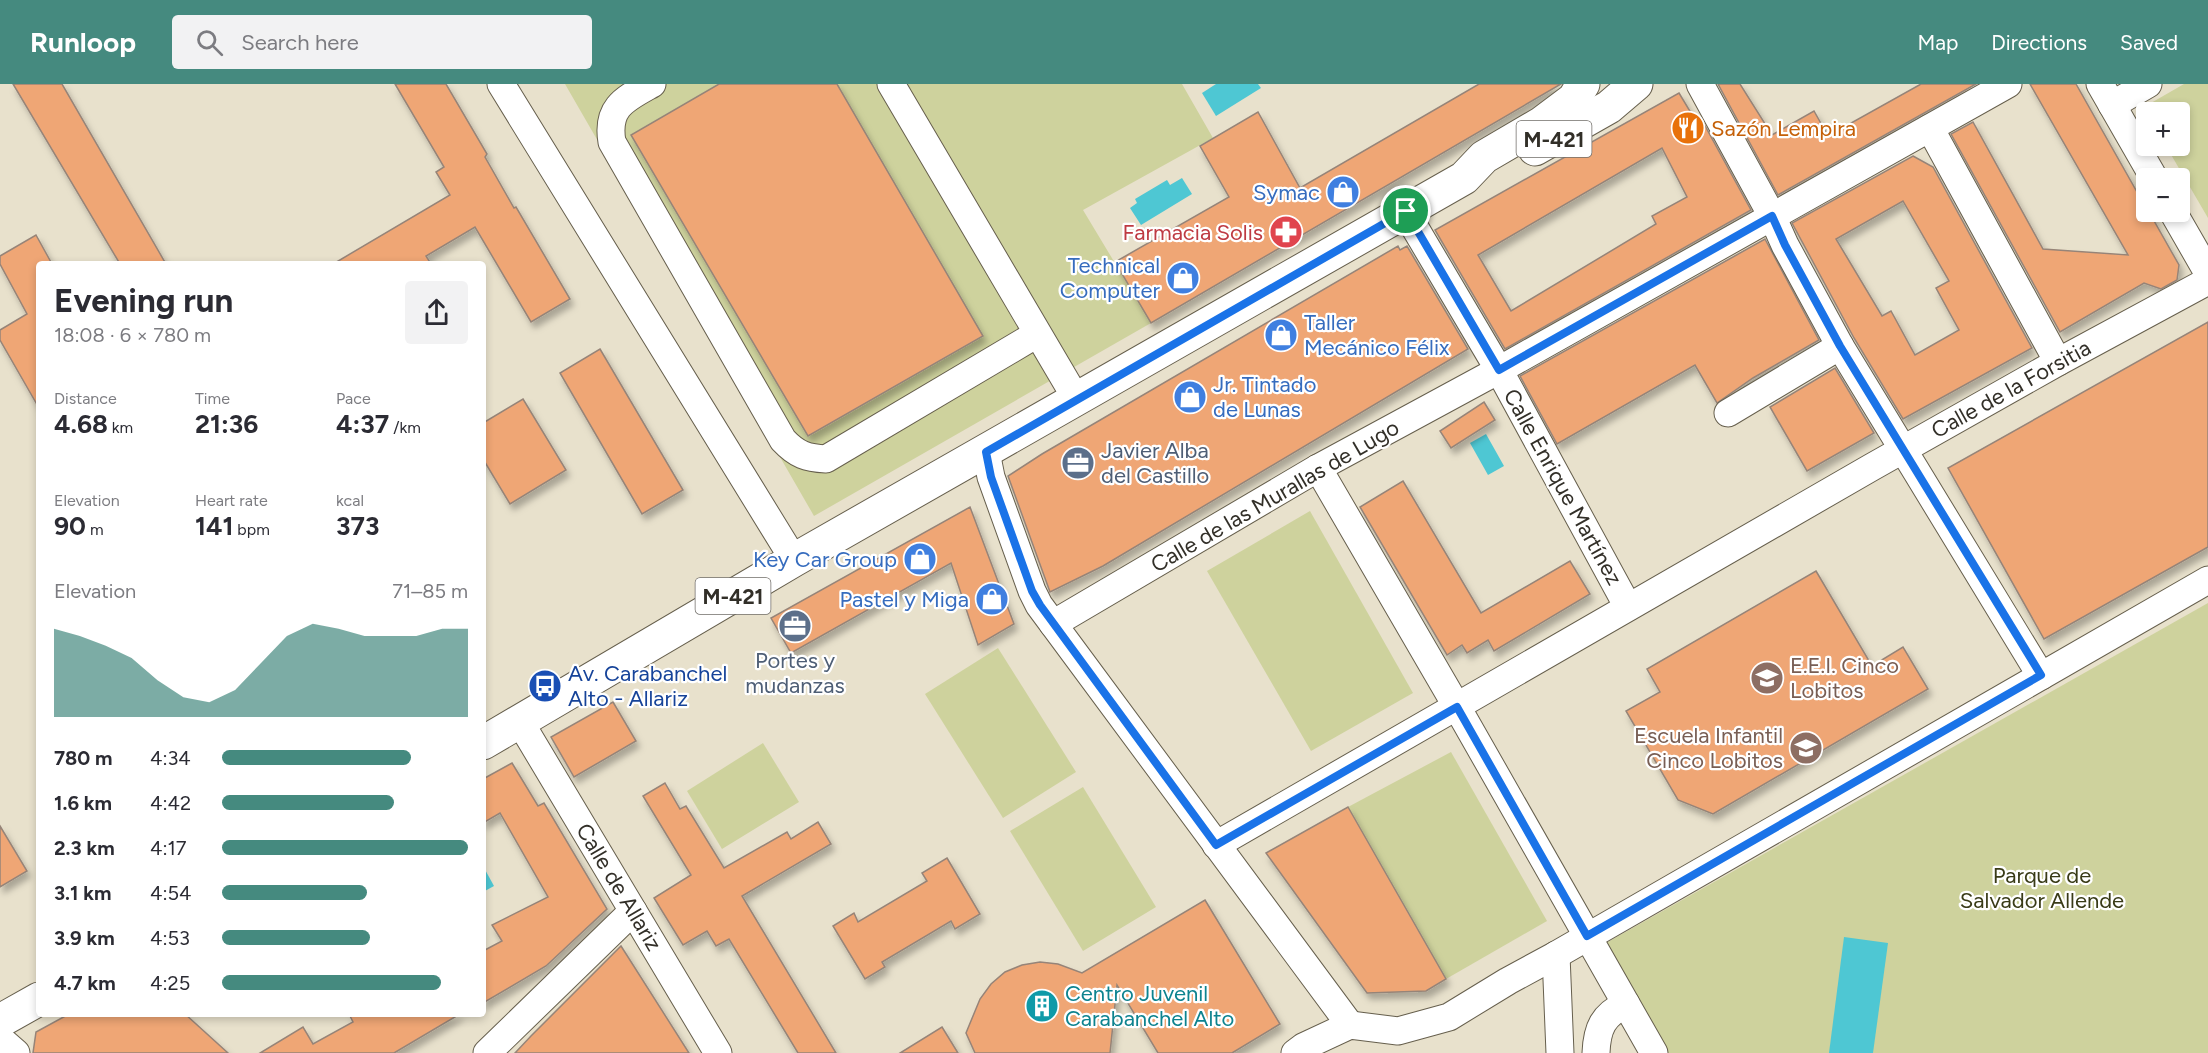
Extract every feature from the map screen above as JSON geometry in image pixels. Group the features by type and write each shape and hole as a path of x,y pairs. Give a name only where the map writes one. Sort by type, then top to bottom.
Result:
{"main road":[{"path":"1464,178 1484,157 1542,123 1574,99 1583,84"},
{"name":"M-421","path":"486,741 794,560 1464,178 1508,164 1591,119 1609,107 1635,84"},
{"path":"0,1021 36,1001"}],"street":[{"path":"501,84 794,560"},
{"path":"652,84 627,98 615,112 609,126 612,142 783,440 793,451 808,458 826,459 1037,334"},
{"path":"891,84 1077,400"},
{"path":"1700,84 1840,346 2041,675"},
{"name":"Calle de las Murallas de Lugo","path":"1053,624 1318,468 1499,370 2008,84"},
{"path":"2148,84 2106,94 2148,168"},
{"path":"1930,128 2058,362"},
{"name":"Calle Enrique Martínez","path":"1406,211 1499,370 1628,607"},
{"path":"2179,222 2208,273"},
{"name":"Calle de la Forsitia","path":"1216,845 1904,449 2058,362 2208,282"},
{"path":"1728,413 1840,346"},
{"path":"986,452 991,477 1032,591 1053,624 1350,1025 1399,1042 1449,1017 2208,580"},
{"path":"1318,468 1654,1053"},
{"name":"Calle de Allariz","path":"520,722 718,1053"},
{"path":"487,1053 633,911"},
{"path":"1556,955 1560,1053"},
{"path":"1596,1053 1596,1039 1603,1021 1612,1011 1626,1004"},
{"path":"1295,1053 1350,1025"},
{"path":"0,1039 16,1053"}],"green space":[{"path":"565,84 1182,84 1213,138 1083,210 1151,323 814,516"},
{"path":"2184,84 2208,84 2208,218 2190,187 2190,168 2179,168 2172,156 2190,156 2190,102 2153,102"},
{"path":"1310,511 1413,693 1311,751 1207,571"},
{"name":"Parque de Salvador Allende","path":"2208,603 2208,1053 1668,1053 1606,943"},
{"path":"998,648 1076,772 1003,818 925,694"},
{"path":"763,743 799,802 722,849 687,791"},
{"path":"1451,752 1547,921 1446,979 1348,807"},
{"path":"1083,787 1156,907 1083,951 1010,831"}],"water":[{"path":"1216,84 1258,84 1261,88 1216,116 1202,93"},
{"path":"1182,178 1192,194 1141,225 1130,208 1137,203 1135,199 1167,180 1170,185"},
{"path":"1486,434 1504,466 1488,475 1470,443"},
{"path":"486,871 494,886 486,890"},
{"path":"1844,937 1888,943 1873,1053 1829,1053"}],"building":[{"path":"13,84 62,84 164,261 118,261"},
{"path":"395,84 446,84 487,154 485,157 514,208 516,207 570,299 531,322 475,227 426,256 429,261 338,261 450,195 436,172 444,167"},
{"path":"719,84 837,84 983,336 808,436 631,135"},
{"path":"1479,84 1561,84 1151,323 1115,262 1229,197 1200,146 1258,112 1300,188"},
{"path":"1718,84 1740,84 1772,135 1814,111 1828,136 1921,84 1976,84 1778,195"},
{"path":"2030,84 2076,84 2136,190 2136,222 2155,222 2179,265 2177,280 2161,289 2144,283 2060,332 1951,134 1973,122 2043,249 2128,255"},
{"path":"1679,93 1703,133 1704,124 1751,210 1505,349 1435,230","holes":["1662,148 1687,197 1652,216 1656,224 1511,311 1478,255"]},
{"path":"1913,156 1933,167 2032,348 1903,419 1854,338 1792,223","holes":["1903,201 1949,281 1936,288 1959,330 1915,355 1891,311 1882,316 1836,239"]},
{"path":"36,235 50,261 36,261 36,403 0,340 0,330 27,314 0,264 0,256"},
{"path":"1765,239 1819,340 1753,378 1717,403 1695,365 1557,444 1520,376"},
{"path":"1398,246 1400,250 1407,246 1468,349 1103,566 1050,592 1008,476"},
{"path":"2208,322 2208,547 2044,639 1948,468"},
{"path":"600,349 683,490 642,514 560,373"},
{"path":"1835,368 1874,433 1807,471 1770,407"},
{"path":"523,399 566,470 510,504 486,464 486,421"},
{"path":"1484,402 1495,420 1451,448 1440,431"},
{"path":"1403,481 1481,613 1570,561 1590,594 1494,651 1488,640 1467,653 1462,645 1447,655 1360,507"},
{"path":"970,507 1014,624 978,645 951,563 791,653 771,618"},
{"path":"1816,571 1872,666 1903,647 1928,689 1713,814 1678,800 1626,711 1660,692 1647,669"},
{"path":"613,702 636,741 574,777 551,737"},
{"path":"512,763 538,806 544,803 607,909 546,966 486,1001 486,949 502,941 492,925 548,897 500,813 486,821 486,777"},
{"path":"665,783 680,809 686,806 724,868 787,832 791,839 818,822 831,844 742,896 836,1053 798,1053 729,939 716,946 707,931 683,945 654,898 691,875 643,796"},
{"path":"1348,807 1446,979 1426,991 1367,993 1266,853"},
{"path":"0,826 27,871 0,887"},
{"path":"947,858 980,914 955,929 951,921 882,962 885,967 865,979 833,926 854,913 858,922 927,881 922,873"},
{"path":"1205,900 1280,1024 1232,1053 1158,1053 1117,985 1110,1053 975,1053 966,1033 980,999 991,984 1005,972 1022,965 1040,962 1058,964 1082,973"},
{"path":"621,946 689,1053 515,1053 531,1036"},
{"path":"64,1017 188,1017 228,1053 33,1053 36,1032"},
{"path":"350,1017 455,1017 394,1053 260,1053 303,1027 313,1044 353,1022"},
{"path":"942,1027 958,1053 900,1053"}],"place":[{"name":"Sazón Lempira","path":"1688,128"},
{"name":"Symac","path":"1343,192"},
{"name":"Farmacia Solis","path":"1286,232"},
{"name":"Technical Computer","path":"1183,278"},
{"name":"Taller Mecánico Félix","path":"1281,335"},
{"name":"Jr. Tintado de Lunas","path":"1190,397"},
{"name":"Javier Alba del Castillo","path":"1078,463"},
{"name":"Key Car Group","path":"920,559"},
{"name":"Pastel y Miga","path":"992,599"},
{"name":"Portes y mudanzas","path":"795,626"},
{"name":"E.E.I. Cinco Lobitos","path":"1767,678"},
{"name":"Av. Carabanchel Alto - Allariz","path":"545,686"},
{"name":"Escuela Infantil Cinco Lobitos","path":"1806,748"},
{"name":"Centro Juvenil Carabanchel Alto","path":"1042,1006"}],"route":[{"path":"1406,211 1499,370 1772,216 1785,245 1840,346 2041,675 1587,936 1457,707 1216,845 1040,605 1032,591 991,477 986,452 1406,211"}]}
